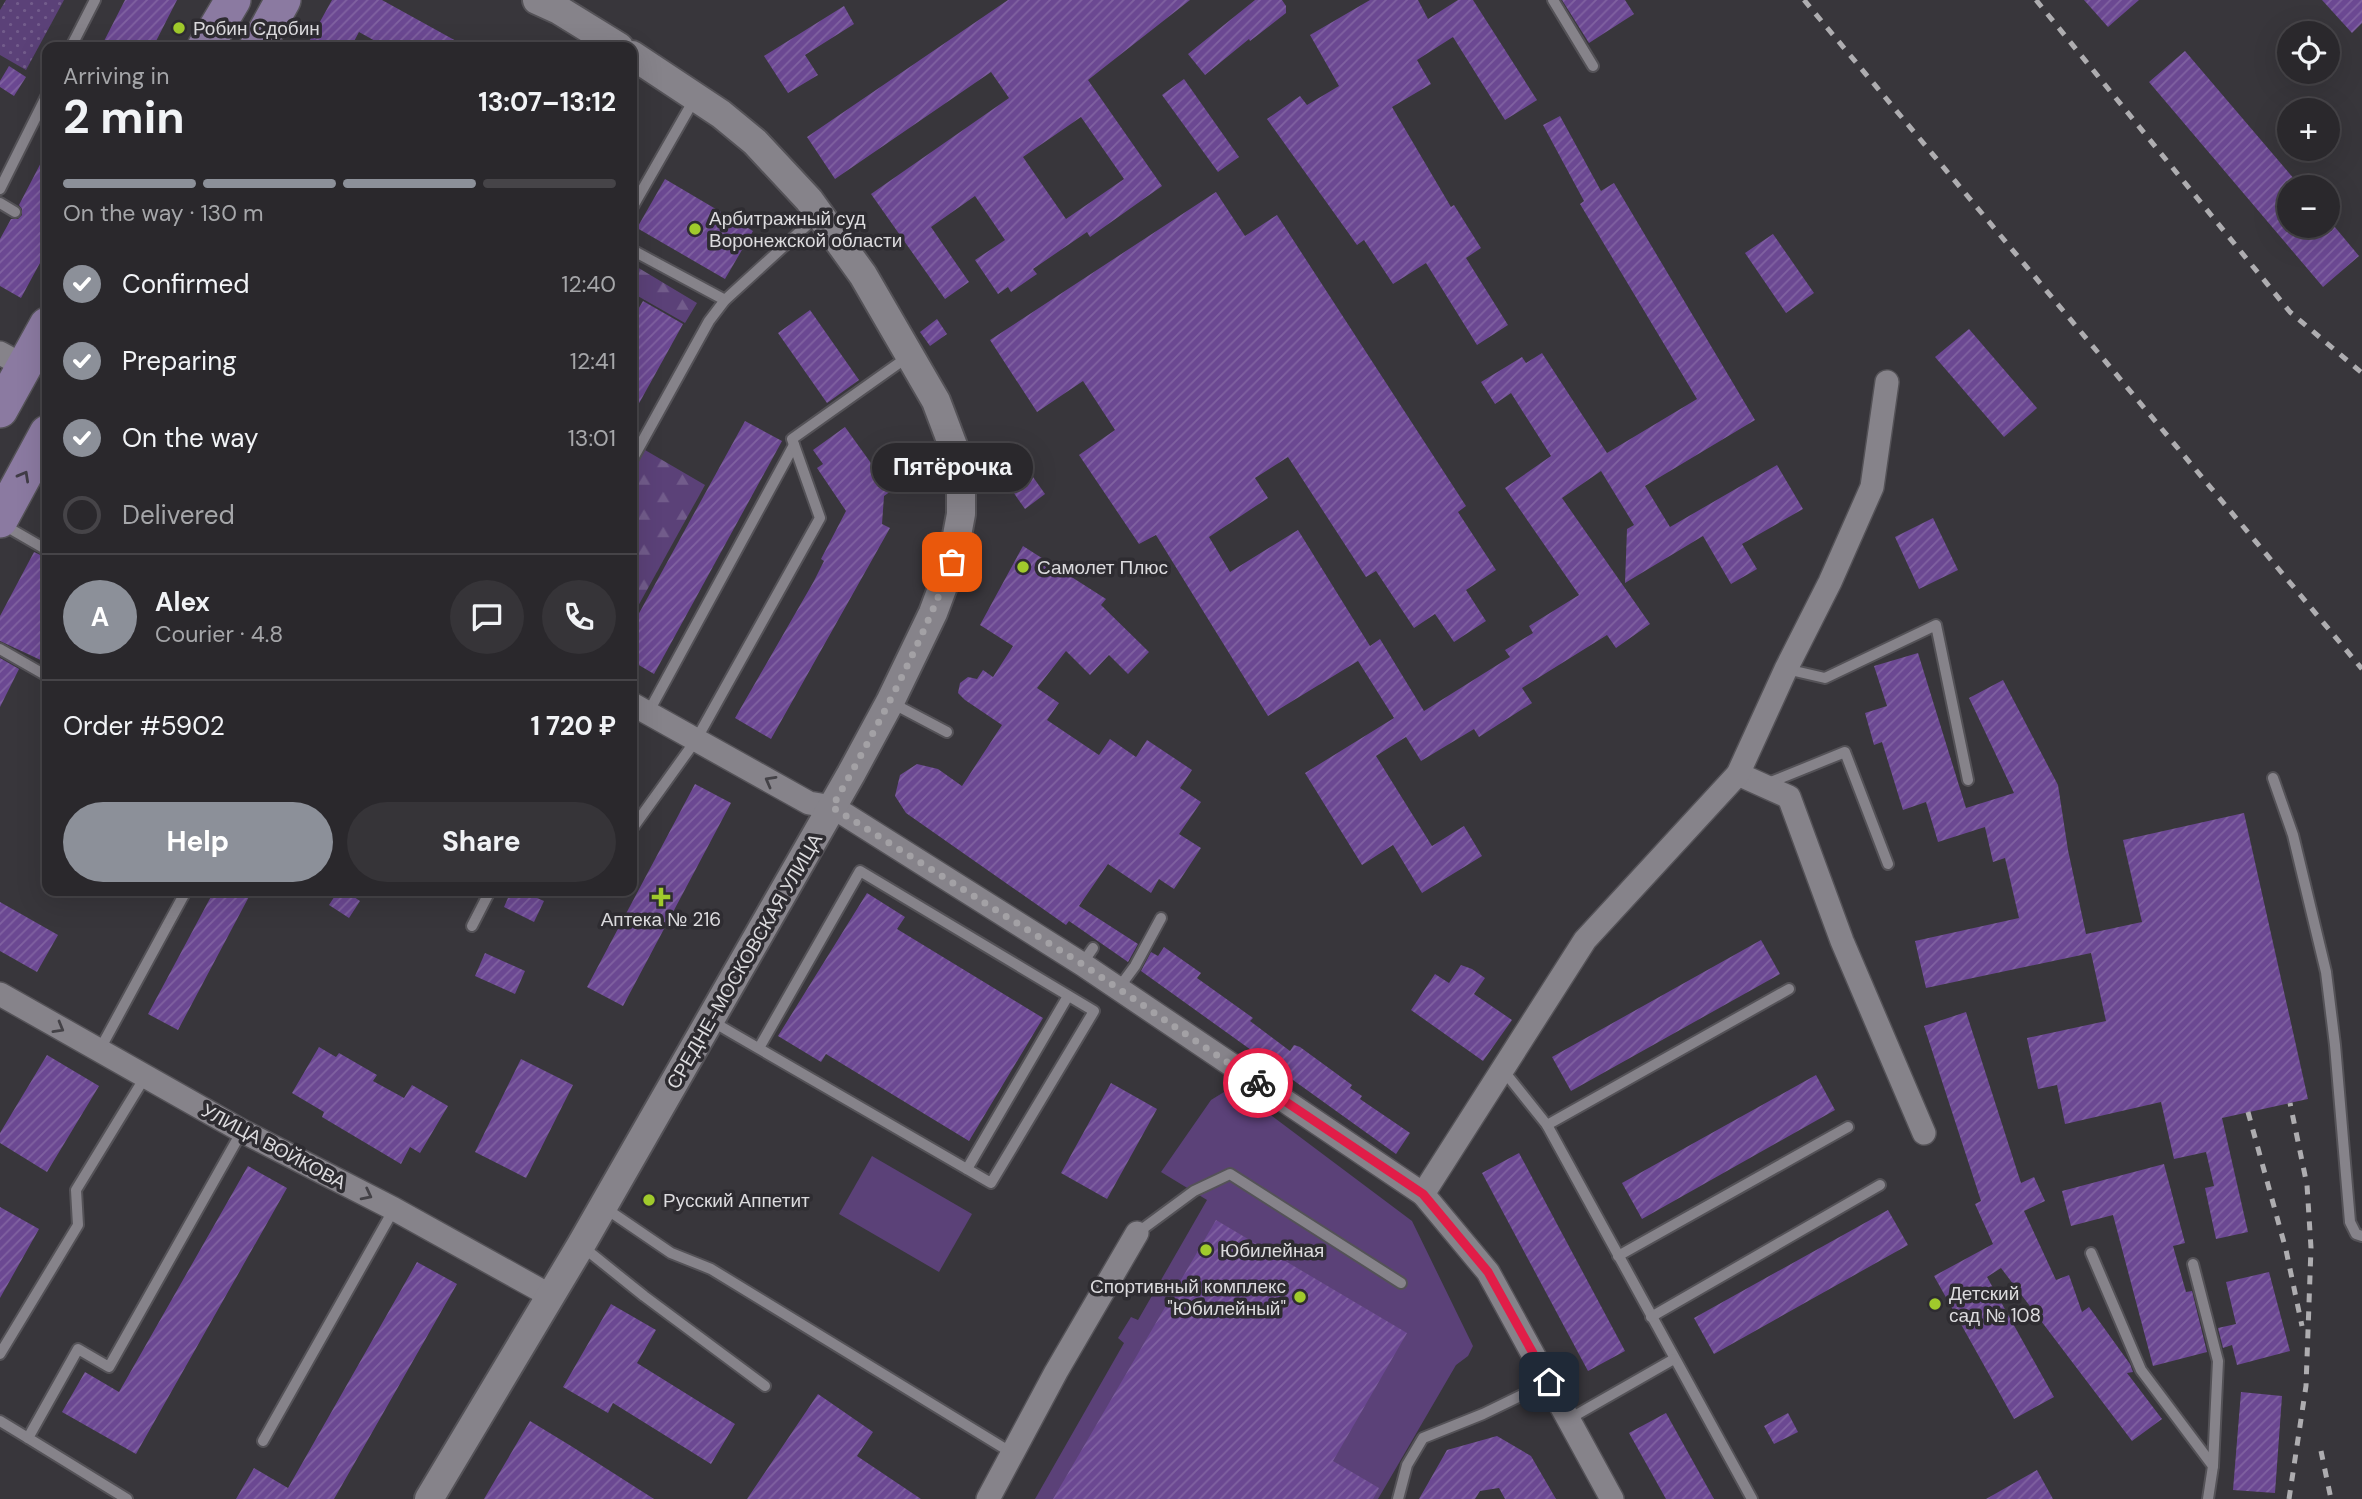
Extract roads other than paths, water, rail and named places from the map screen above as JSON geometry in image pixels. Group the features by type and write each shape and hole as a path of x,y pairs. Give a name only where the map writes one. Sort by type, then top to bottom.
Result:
{"main road":[{"path":"208,42 233,0"},
{"path":"260,42 283,0"},
{"path":"0,410 12,359 42,330"},
{"path":"0,521 42,442"}],"street":[{"name":"СРЕДНЕ-МОСКОВСКАЯ УЛИЦА","path":"549,3 609,42"},
{"name":"СРЕДНЕ-МОСКОВСКАЯ УЛИЦА","path":"429,1499 581,1245 890,702 933,613 952,562 961,514 961,467 936,401 863,275 819,214 755,142 696,96 637,60"},
{"path":"1423,1194 1585,940 1738,774 1830,582 1872,487 1887,382"},
{"path":"640,708 809,803 832,807 1088,956 1118,989 1423,1194 1488,1272 1612,1499"},
{"path":"1738,774 1789,797 1842,942 1924,1133"},
{"name":"УЛИЦА ВОЙКОВА","path":"0,994 242,1131 394,1209 549,1295"},
{"path":"988,1499 1137,1233"}],"lane":[{"path":"74,42 95,0"},
{"path":"1553,0 1593,66"},
{"path":"637,199 696,96"},
{"path":"0,189 42,105"},
{"path":"0,203 15,212"},
{"path":"637,451 709,321 725,300 819,214"},
{"path":"637,253 725,300"},
{"path":"637,822 696,740 820,517 792,439 909,356"},
{"path":"640,708 794,445"},
{"path":"0,521 42,547"},
{"path":"1786,669 1825,678 1937,625 1968,780"},
{"path":"0,649 42,673"},
{"path":"890,702 947,732"},
{"path":"1763,786 1845,752 1888,864"},
{"path":"2273,778 2293,835 2326,972 2350,1222 2356,1234 2362,1236"},
{"path":"710,1020 991,1183 1094,1011 860,871 759,1048"},
{"path":"99,1051 183,896"},
{"path":"472,926 487,896"},
{"path":"1118,989 1135,966 1161,918"},
{"path":"1546,1125 1789,989"},
{"path":"967,1169 1068,996"},
{"path":"1503,1070 1546,1125 1752,1499"},
{"path":"0,1354 78,1225 76,1190 145,1077"},
{"path":"1618,1256 1848,1127"},
{"path":"28,1437 78,1349 109,1367 242,1131"},
{"path":"1137,1233 1194,1191 1230,1174 1401,1283"},
{"path":"1651,1317 1880,1185"},
{"path":"603,1206 671,1253 711,1269 1012,1453"},
{"path":"264,1441 394,1209"},
{"path":"581,1245 644,1296 765,1386"},
{"path":"2091,1253 2140,1370 2213,1466"},
{"path":"2193,1264 2218,1361 2213,1466 2208,1499"},
{"path":"1569,1419 1674,1359"},
{"path":"1398,1499 1408,1465 1423,1438 1483,1414 1549,1382"},
{"path":"0,1421 127,1499"}],"railway":[{"path":"1804,0 2362,669"},
{"path":"2036,0 2290,312 2362,373"},
{"path":"2289,1499 2306,1386 2311,1248 2307,1185 2290,1103"},
{"path":"2248,1112 2286,1250 2302,1326"},
{"path":"2321,1451 2331,1499"}],"place":[{"name":"Робин Сдобин","path":"179,28"},
{"name":"Арбитражный суд Воронежской области","path":"695,229"},
{"name":"Пятёрочка","path":"952,562"},
{"name":"Самолет Плюс","path":"1023,567"},
{"name":"Аптека № 216","path":"661,897"},
{"name":"Русский Аппетит","path":"649,1200"},
{"name":"Юбилейная","path":"1206,1250"},
{"name":"Спортивный комплекс \"Юбилейный\"","path":"1300,1297"},
{"name":"Детский сад № 108","path":"1935,1304"}]}
